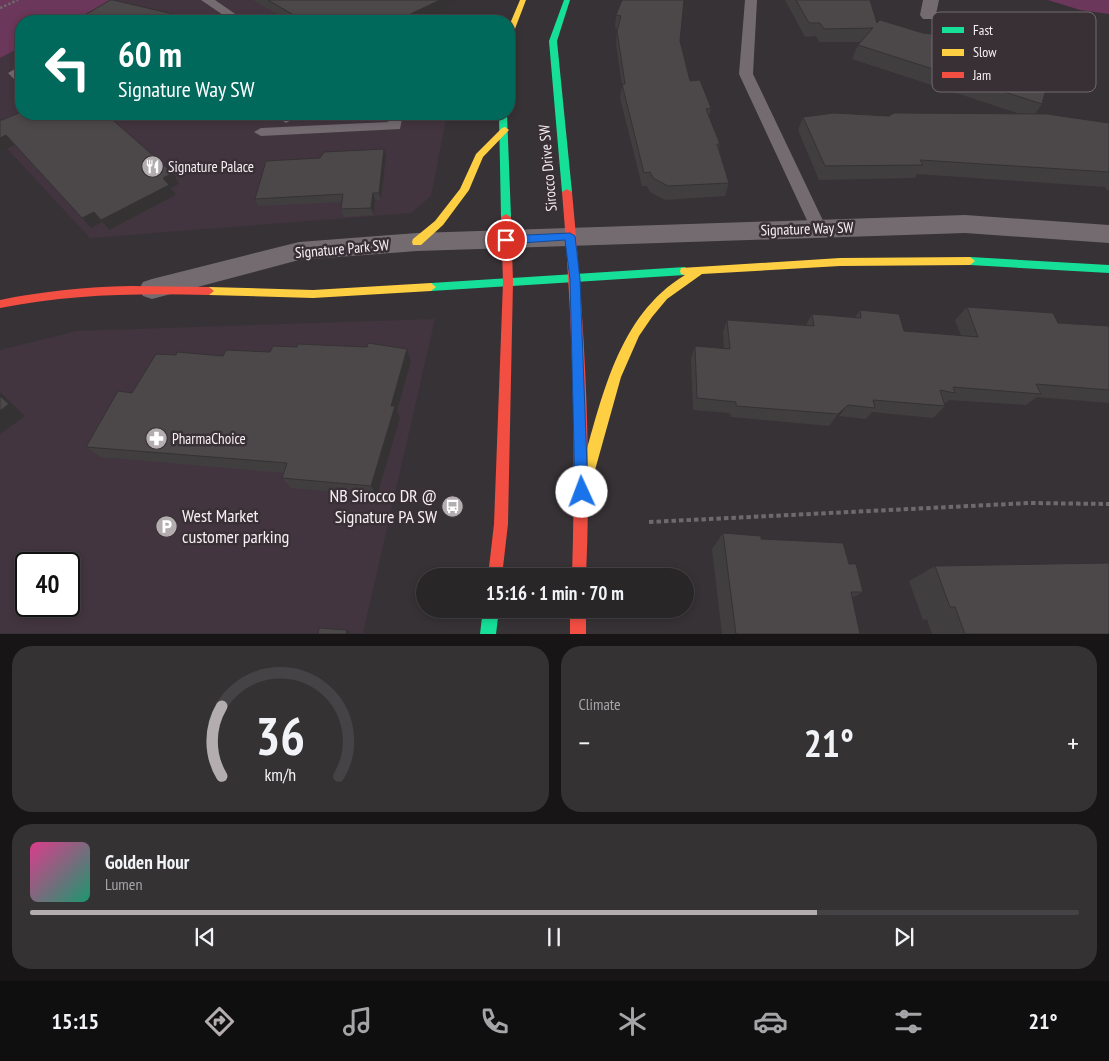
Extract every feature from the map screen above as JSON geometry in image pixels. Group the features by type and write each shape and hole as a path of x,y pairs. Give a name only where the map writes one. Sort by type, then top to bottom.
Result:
{"street":[{"path":"515,19 523,0"},
{"name":"Sirocco Drive SW","path":"567,0 553,41 575,279 582,492 579,568"},
{"path":"496,568 501,524 508,282 504,120"},
{"path":"417,242 439,222 464,190 479,156 505,130"},
{"name":"Signature Way SW","path":"506,240 570,236 965,224 1109,234"},
{"name":"Signature Park SW","path":"152,289 299,251 417,242 506,240"},
{"path":"508,282 840,262 985,261 1109,269"},
{"path":"582,492 614,383 638,326 664,295 699,271"},
{"name":"Signature Park SW","path":"0,304 39,295 152,289 313,294 508,282"},
{"path":"488,634 490,618"},
{"path":"578,618 578,634"}],"lane":[{"path":"207,0 230,15"},
{"path":"751,0 746,74 762,112 819,229"},
{"path":"261,132 395,126 396,120"}],"path":[{"path":"0,8 18,0"},
{"path":"649,522 1029,503 1109,504"}],"shaded area":[{"path":"0,0 113,0 84,15 15,15 15,50 0,58"},
{"path":"113,0 382,0 410,15 84,15"},
{"path":"1048,0 1109,0 1109,14 1080,10"},
{"path":"15,50 15,120 446,120 431,196 411,213 90,238 0,141 0,58"},
{"path":"435,319 363,633 0,633 0,350 77,331"}],"building":[{"path":"110,0 173,14 171,15 85,15"},
{"path":"268,0 440,0 408,15 294,15"},
{"path":"622,0 684,0 680,41 690,81 700,80 711,108 706,109 720,144 717,144 729,183 668,186 653,178 650,172 644,173 622,84 625,84 617,31 621,16 616,15"},
{"path":"796,0 870,0 877,23 880,20 932,34 932,69 858,45 873,28 824,29 820,23 809,23"},
{"path":"1005,92 1045,92 1042,104"},
{"path":"834,113 889,116 894,113 1047,114 1109,123 1109,172 920,160 923,165 825,166 803,117"},
{"path":"15,115 15,120 113,120 173,173 163,178 169,185 101,220 94,212 82,218 6,135 0,138 0,120"},
{"path":"384,149 379,193 373,193 371,208 341,209 343,194 255,199 266,161 320,158 324,152"},
{"path":"967,307 1053,313 1058,323 1109,326 1109,390 1036,384 1041,394 953,387 955,393 940,390 945,406 873,400 875,408 848,405 838,414 736,406 736,402 697,398 695,346 730,349 727,320 814,326 812,314 861,318 860,310 899,314 904,331 978,337"},
{"path":"368,343 407,349 391,406 395,406 371,486 282,478 287,463 86,447 118,391 132,393 156,354 176,355 177,352 223,356 226,350 270,352 273,346 297,347 298,344 367,347"},
{"path":"0,396 9,404 0,411"},
{"path":"723,533 761,536 761,539 843,543 849,564 856,564 863,592 851,592 860,634 736,634"},
{"path":"1109,563 1109,634 965,634 955,607 950,607 935,566"},
{"path":"319,628 347,630 346,634 318,634"}],"traffic: fast":[{"path":"567,0 553,41 567,192"},
{"path":"503,120 506,217"},
{"path":"970,261 1109,269"},
{"path":"431,287 685,271"},
{"path":"488,634 490,618"}],"traffic: slow":[{"path":"515,19 523,0"},
{"path":"417,242 439,223 464,190 479,156 505,130"},
{"path":"685,271 840,262 970,261"},
{"path":"588,470 615,377 635,333 663,296 698,272"},
{"path":"209,291 313,294 431,287"}],"traffic: jam":[{"path":"567,192 575,288 581,432 579,568"},
{"path":"496,568 501,524 508,282 506,217"},
{"path":"0,304 78,292 130,290 209,291"},
{"path":"578,618 578,634"}],"place":[{"name":"Signature Palace","path":"152,167"},
{"name":"PharmaChoice","path":"156,439"},
{"name":"NB Sirocco DR @ Signature PA SW","path":"453,506"},
{"name":"West Market customer parking","path":"166,526"}],"route":[{"path":"506,240 570,236 575,279 582,492"}]}
